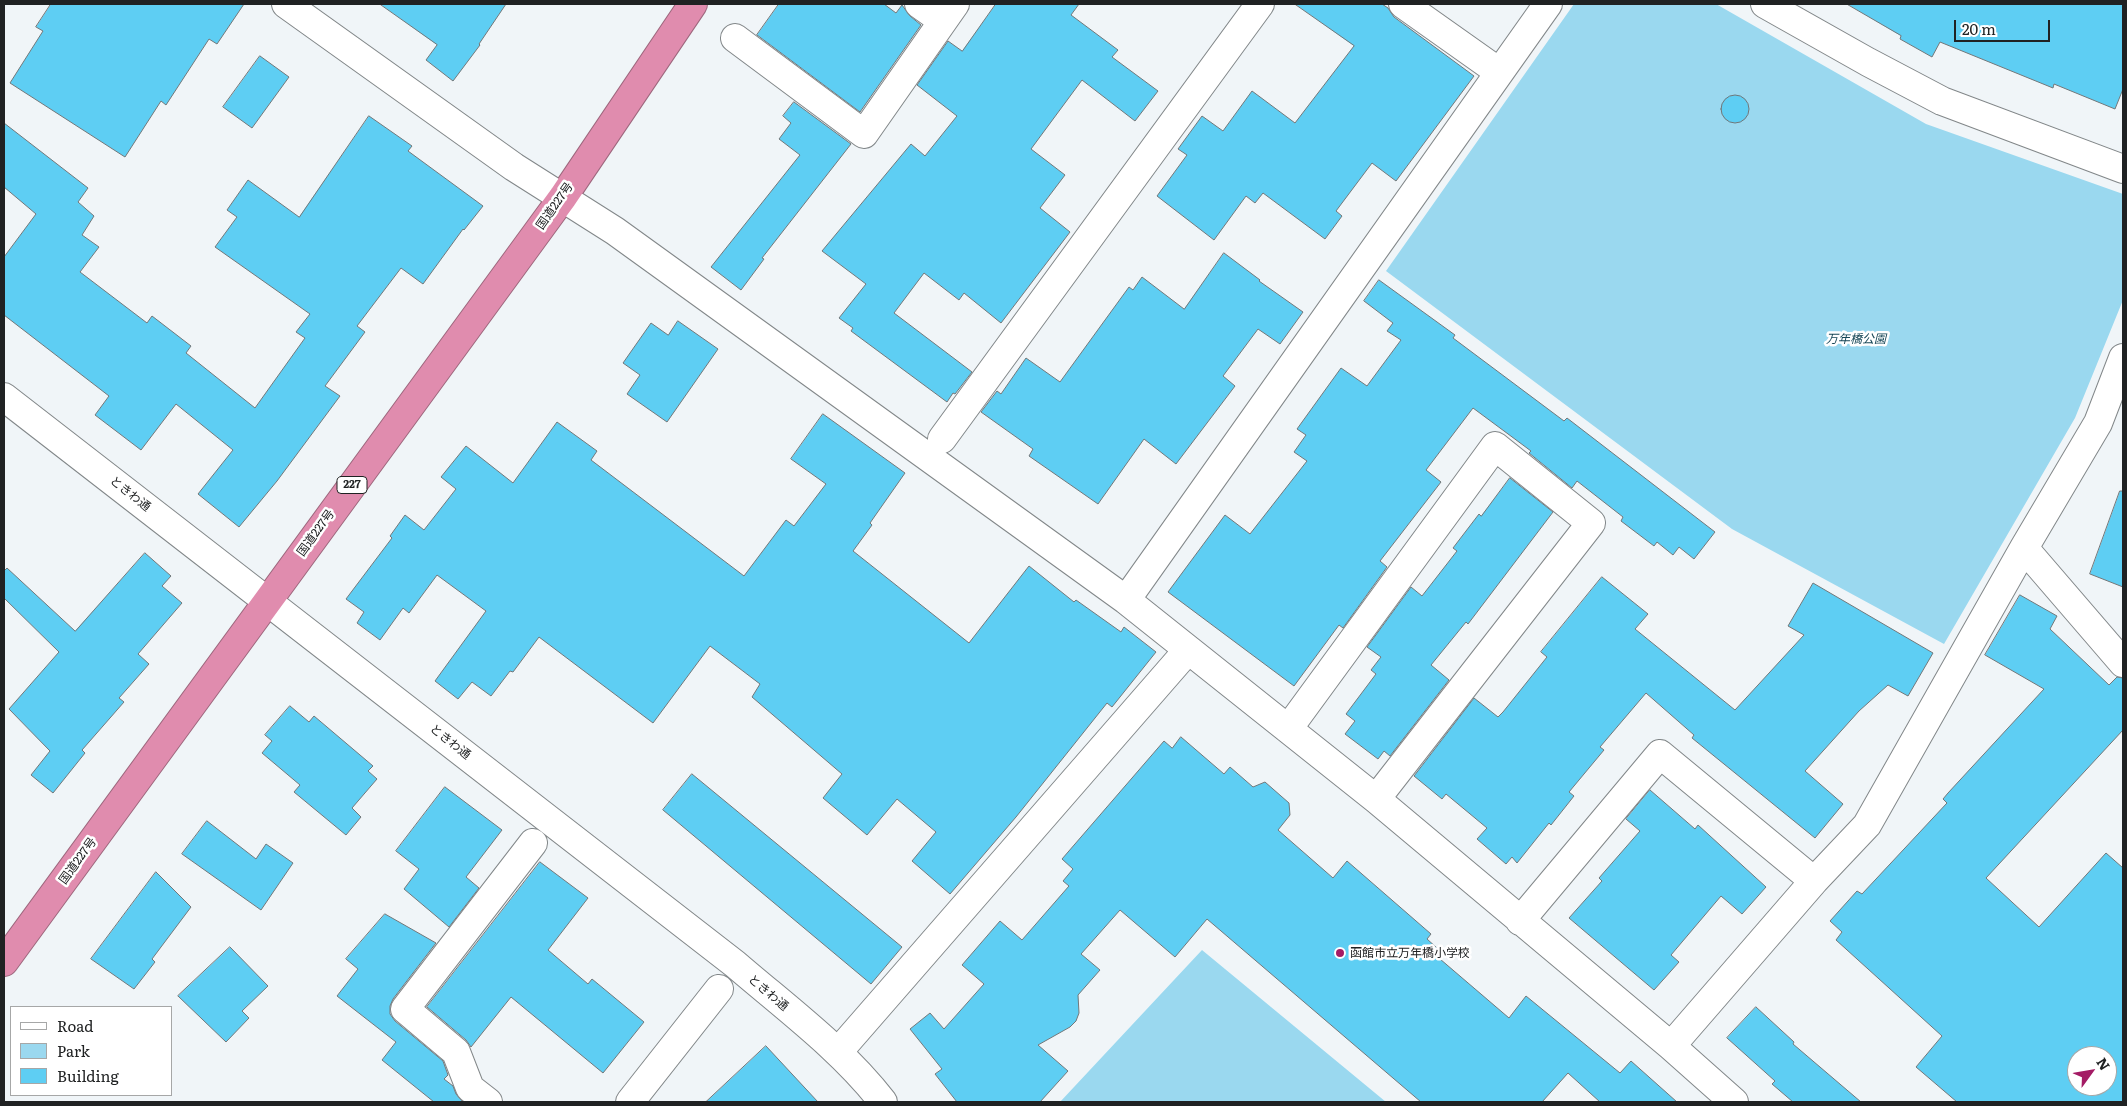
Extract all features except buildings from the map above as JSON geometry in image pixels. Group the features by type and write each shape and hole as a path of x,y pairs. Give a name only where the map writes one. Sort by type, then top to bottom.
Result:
{"highway":[{"name":"国道227号","path":"4,962 563,197 694,4"}],"street":[{"path":"286,4 514,167 615,231 1126,600 1376,799 1734,1102"},
{"path":"734,38 864,134 949,13 919,4"},
{"path":"942,439 1260,4"},
{"path":"1403,4 1499,72"},
{"path":"1126,600 1548,4"},
{"path":"1765,4 1942,101 2123,169"},
{"path":"1670,1046 1814,881 1866,825 2098,422 2123,358"},
{"name":"ときわ通","path":"4,397 735,964 838,1052 865,1079 883,1102"},
{"path":"1288,729 1495,446 1591,523 1376,799"},
{"path":"2024,548 2123,663"},
{"path":"838,1052 1188,650"},
{"path":"1520,922 1660,754 1814,881"},
{"path":"488,1102 470,1088 456,1052 405,1009 533,843"},
{"path":"630,1102 719,989"}],"green space":[{"name":"万年橋公園","path":"1574,4 1716,4 1926,124 2123,194 2123,300 2075,418 1944,644 1732,529 1386,271"},
{"path":"1202,950 1386,1102 1060,1102"}],"place":[{"name":"函館市立万年橋小学校","path":"1340,953"}]}
